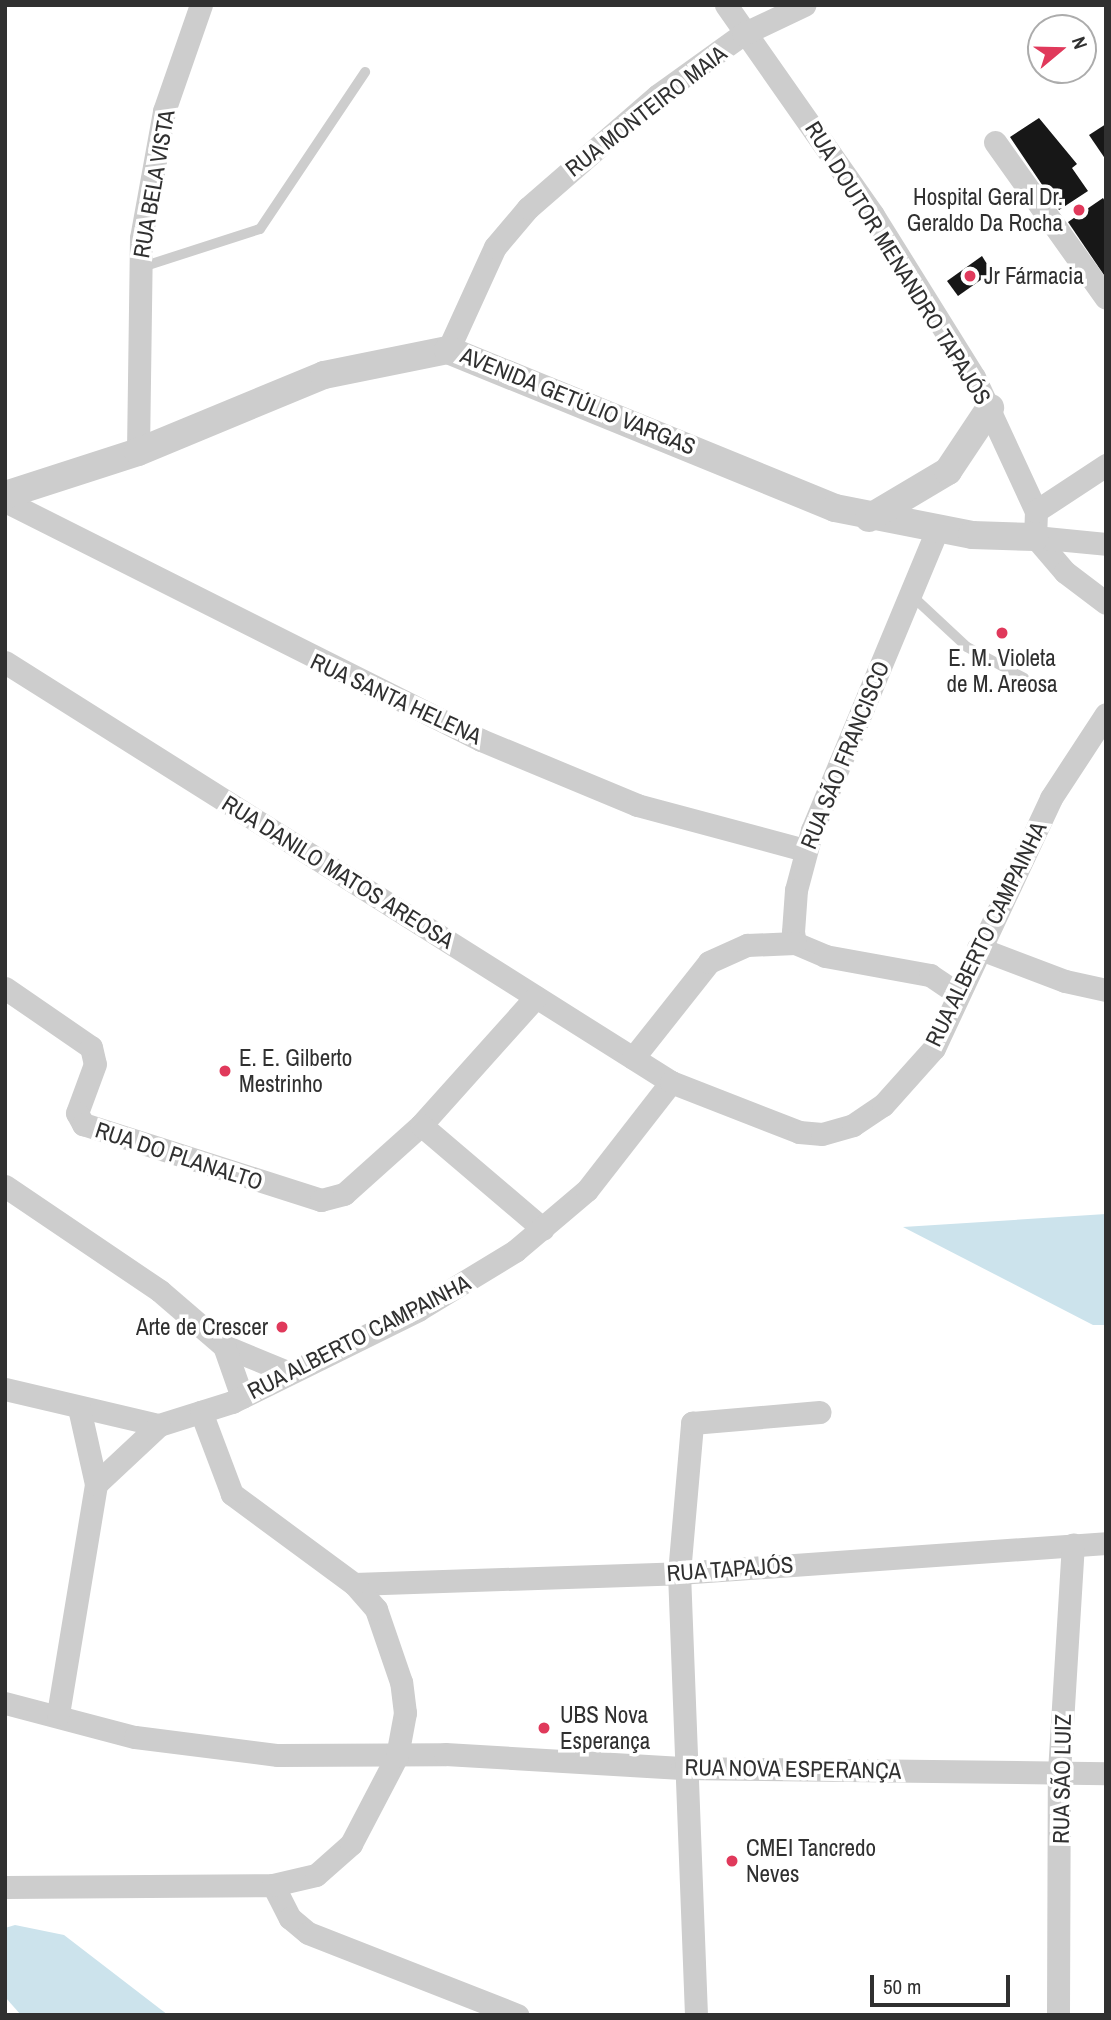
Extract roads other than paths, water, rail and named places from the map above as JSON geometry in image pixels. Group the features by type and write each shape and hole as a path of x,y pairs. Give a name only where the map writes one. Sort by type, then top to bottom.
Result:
{"street":[{"name":"RUA BELA VISTA","path":"138,452 139,268 164,111 201,5"},
{"name":"RUA DOUTOR MENANDRO TAPAJÓS","path":"726,5 743,34 873,215 990,408 1036,524 1065,572 1106,603"},
{"name":"RUA MONTEIRO MAIA","path":"448,350 475,282 511,226 613,130 743,34 804,5"},
{"path":"995,142 1106,298"},
{"name":"AVENIDA GETÚLIO VARGAS","path":"5,495 138,452 324,375 448,350 869,518 937,530 1036,524"},
{"path":"869,518 948,471 990,408"},
{"path":"1036,524 1106,466"},
{"name":"RUA SANTA HELENA","path":"5,501 481,740 637,805 805,850"},
{"path":"1036,524 1106,544"},
{"name":"RUA SÃO FRANCISCO","path":"795,943 793,908 805,850 937,530"},
{"name":"RUA DANILO MATOS AREOSA","path":"5,662 671,1082"},
{"name":"RUA ALBERTO CAMPAINHA","path":"5,1389 159,1425 242,1397 285,1371 418,1310 543,1229 587,1190 671,1082 799,1132 822,1134 853,1125 883,1105 934,1048 978,948 1051,798 1106,714"},
{"path":"633,1058 687,986 723,952 795,943 825,956 930,975 957,993"},
{"path":"978,948 1106,990"},
{"name":"RUA DO PLANALTO","path":"5,988 91,1047 95,1064 77,1113 82,1124 310,1198 334,1199 421,1125"},
{"path":"536,997 421,1125 543,1229"},
{"path":"5,1186 160,1291 224,1346 285,1371"},
{"path":"224,1346 242,1397"},
{"path":"58,1714 96,1484 79,1408"},
{"path":"5,1887 273,1885 316,1875 338,1861 397,1756 405,1713 401,1682 376,1609 354,1584 232,1494 201,1412"},
{"path":"696,2015 682,1768 679,1573 692,1423 820,1412"},
{"path":"96,1484 159,1425"},
{"name":"RUA TAPAJÓS","path":"354,1584 679,1573 1106,1543"},
{"name":"RUA SÃO LUIZ","path":"1058,2015 1059,1772 1073,1544"},
{"name":"RUA NOVA ESPERANÇA","path":"5,1703 58,1714 135,1737 219,1751 568,1757 682,1768 1106,1773"},
{"path":"273,1885 290,1919 308,1933 517,2015"}],"lane":[{"path":"139,268 260,229 365,72"},
{"path":"910,594 967,647 1024,678"}],"water":[{"path":"1106,1214 1106,1325 1093,1325 903,1227"},
{"path":"15,1925 64,1935 168,2015 21,2015 5,1997 5,1928"}],"place":[{"name":"Hospital Geral Dr. Geraldo Da Rocha","path":"1079,210"},
{"name":"Jr Fármacia","path":"970,276"},
{"name":"E. M. Violeta de M. Areosa","path":"1002,633"},
{"name":"E. E. Gilberto Mestrinho","path":"225,1071"},
{"name":"Arte de Crescer","path":"282,1327"},
{"name":"UBS Nova Esperança","path":"544,1728"},
{"name":"CMEI Tancredo Neves","path":"732,1861"}]}
